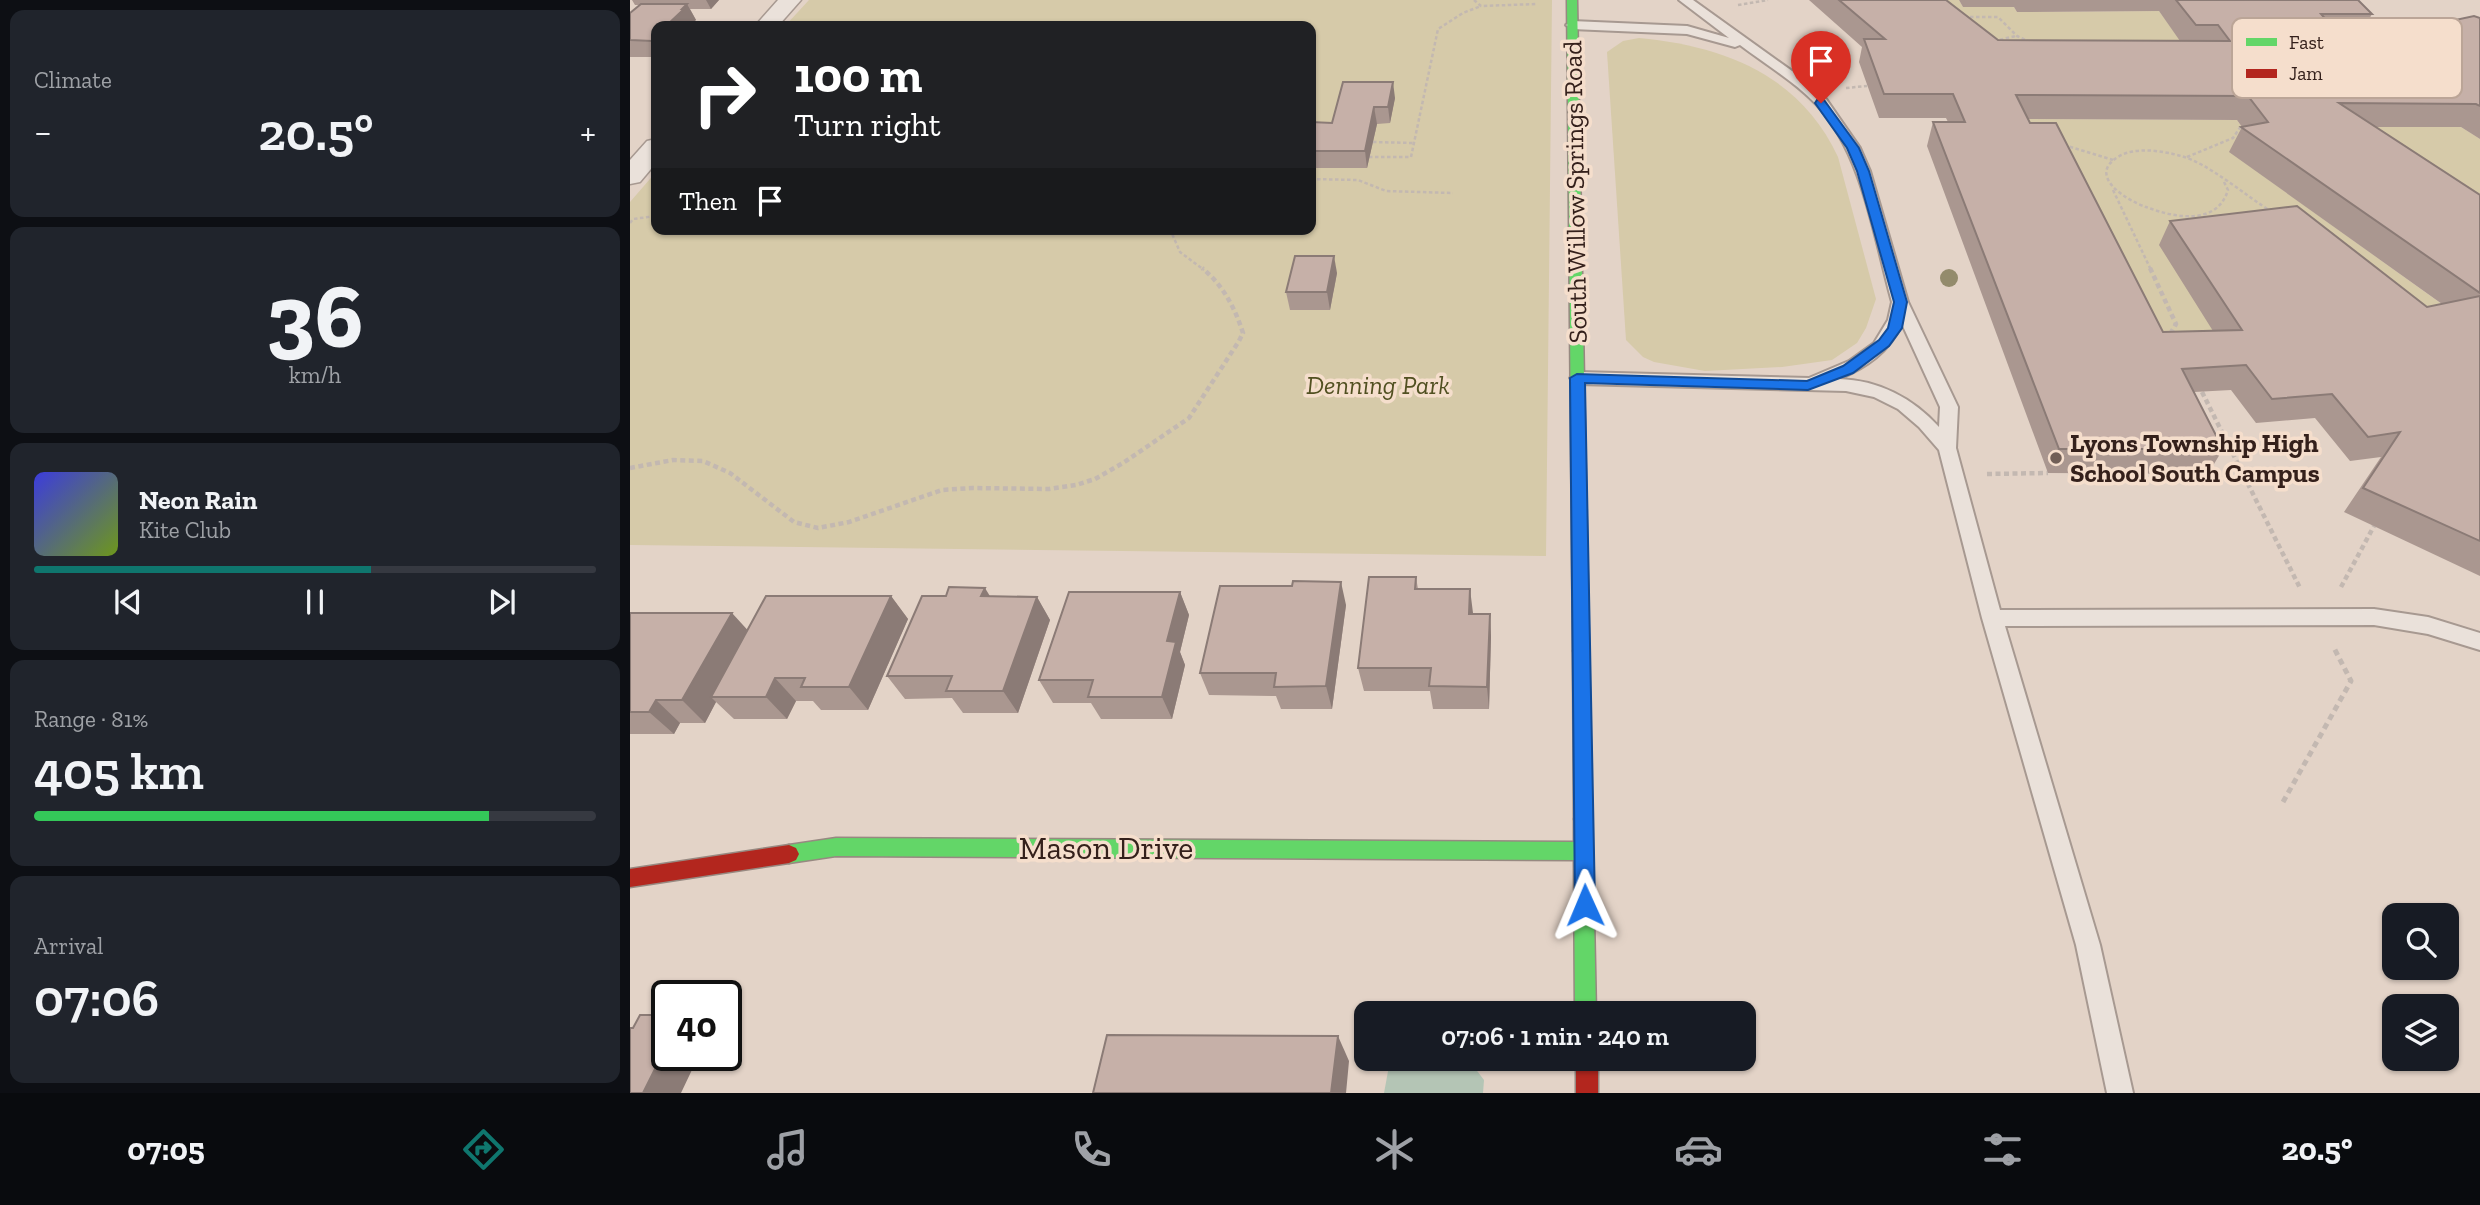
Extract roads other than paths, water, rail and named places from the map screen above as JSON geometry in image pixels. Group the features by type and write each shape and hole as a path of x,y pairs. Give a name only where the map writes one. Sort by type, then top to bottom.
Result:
{"street":[{"path":"771,21 790,0"},
{"name":"South Willow Springs Road","path":"1572,0 1586,1001"},
{"path":"630,176 651,153"},
{"name":"Mason Drive","path":"630,878 836,846 1584,851"},
{"path":"1587,1071 1587,1093"}],"lane":[{"path":"1685,0 1794,79 1821,103 1853,148 1863,171 1900,302 1949,407 1947,448 1992,618 2088,945 2120,1093"},
{"path":"1572,25 1687,30 1712,35 1755,51"},
{"path":"1808,385 1848,369 1884,343 1895,328 1900,302"},
{"path":"1577,378 1846,386 1875,390 1902,401 1923,418 1947,448"},
{"path":"1992,618 2318,617 2413,620 2480,642"}],"place":[{"name":"Lyons Township High School South Campus","path":"2056,458"}],"park label":[{"name":"Denning Park","path":"1378,385"}]}
